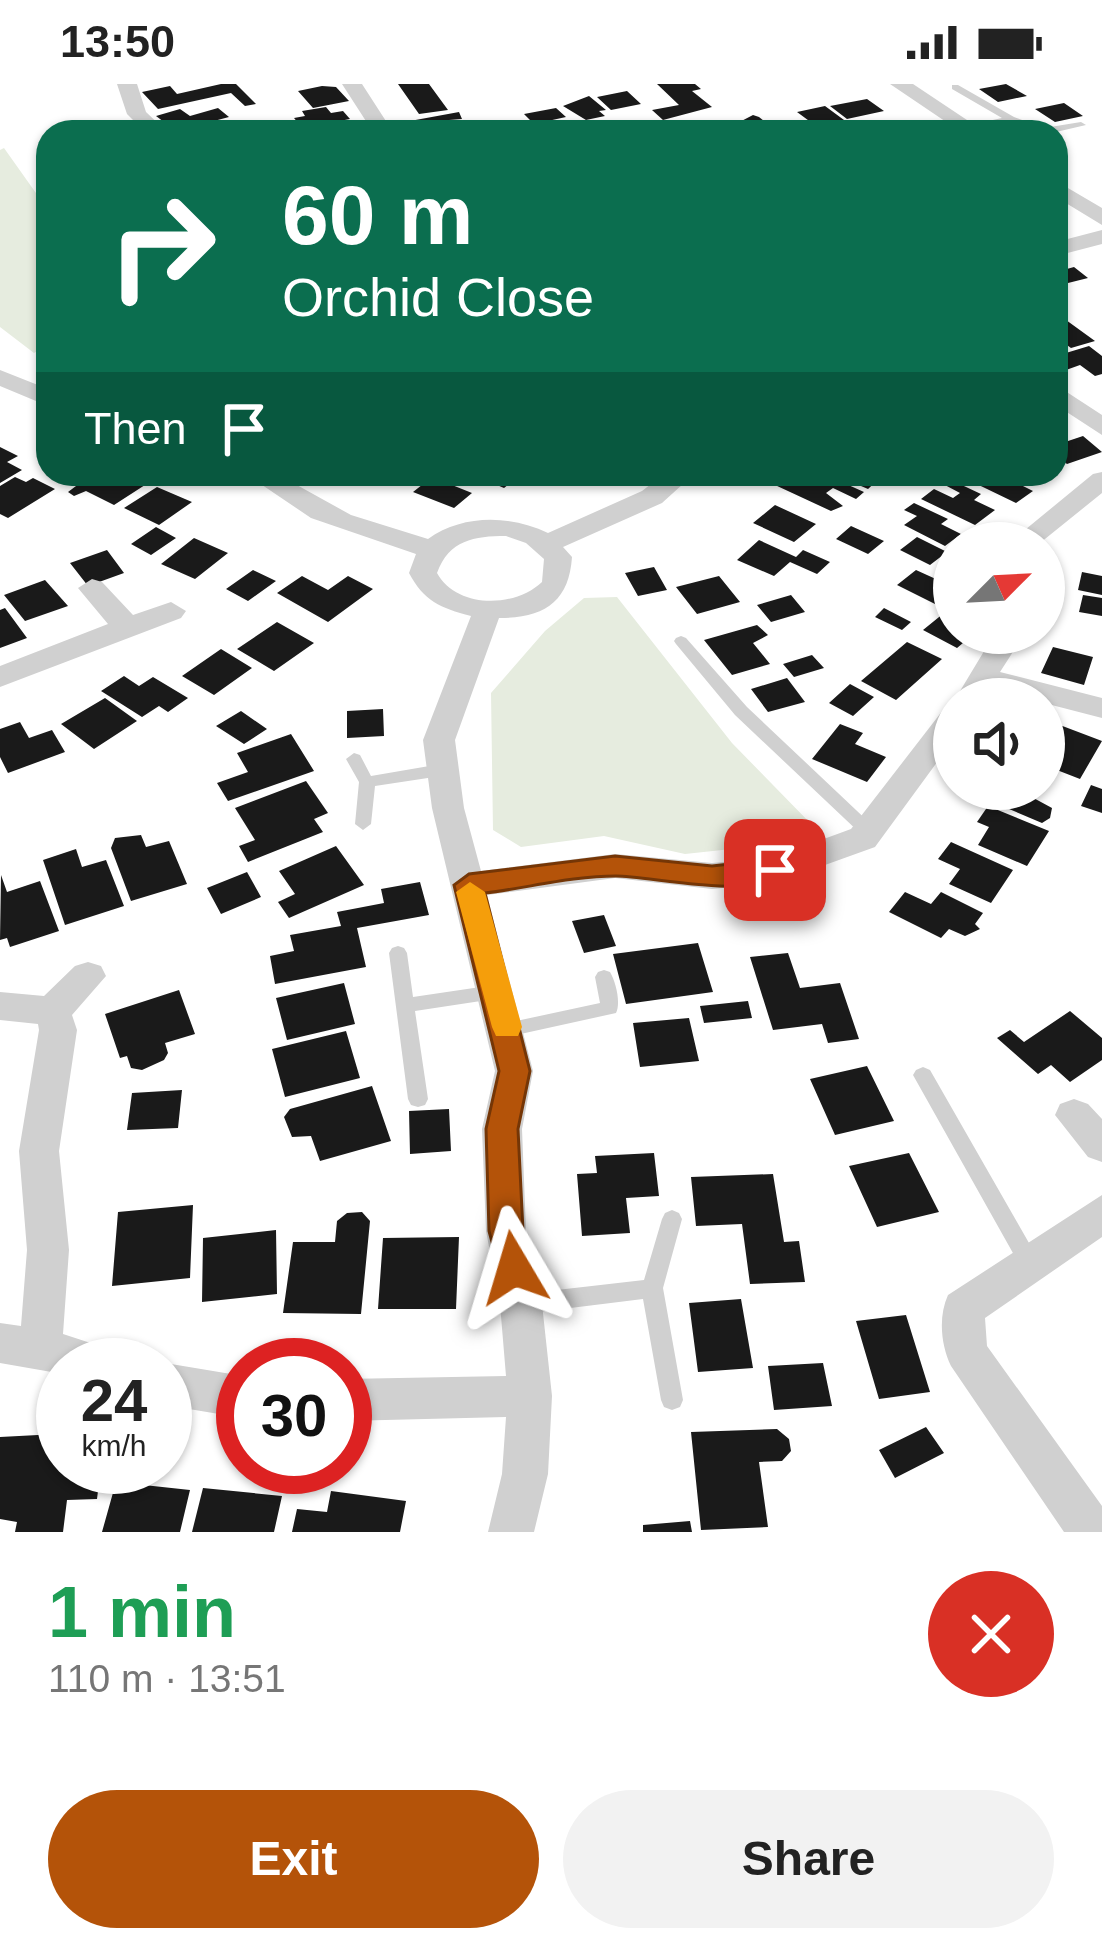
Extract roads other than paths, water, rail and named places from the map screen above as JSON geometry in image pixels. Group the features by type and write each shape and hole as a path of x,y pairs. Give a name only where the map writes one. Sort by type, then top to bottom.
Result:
{"street":[{"path":"127,84 136,114 143,120"},
{"path":"352,84 375,120"},
{"path":"900,84 956,120"},
{"path":"1068,195 1102,218"},
{"path":"1068,246 1102,237"},
{"path":"0,377 36,393"},
{"path":"1068,402 1102,427"},
{"path":"1049,522 1102,480"},
{"path":"276,486 365,534 432,549"},
{"path":"546,544 665,486"},
{"path":"493,527 524,532 546,544 560,565 553,587 527,604 487,611 453,604 430,588 423,572 432,549 459,533 493,527"},
{"path":"92,588 128,628"},
{"path":"0,677 170,611"},
{"path":"487,611 439,740 441,770 514,1071 502,1129 506,1231 521,1304 530,1396 526,1474 512,1532"},
{"path":"1065,703 1102,709"},
{"path":"469,885 615,866 712,876 775,870 863,838 933,745"},
{"path":"0,1006 52,1011 88,976"},
{"path":"21,1346 48,1250 39,1151 58,1030 52,1011"},
{"path":"1092,1532 966,1352 964,1309 1102,1213"},
{"path":"372,1399 530,1396"}],"lane":[{"path":"955,87 1016,120"},
{"path":"1004,120 1011,118"},
{"path":"1068,126 1081,124"},
{"path":"681,641 741,710 868,831"},
{"path":"354,759 367,782 363,824"},
{"path":"367,782 441,770"},
{"path":"398,952 418,1099"},
{"path":"507,1030 610,1008 604,977"},
{"path":"405,1005 496,992"},
{"path":"923,1075 1031,1265"},
{"path":"671,1400 652,1288 672,1219"},
{"path":"521,1304 652,1288"}]}
